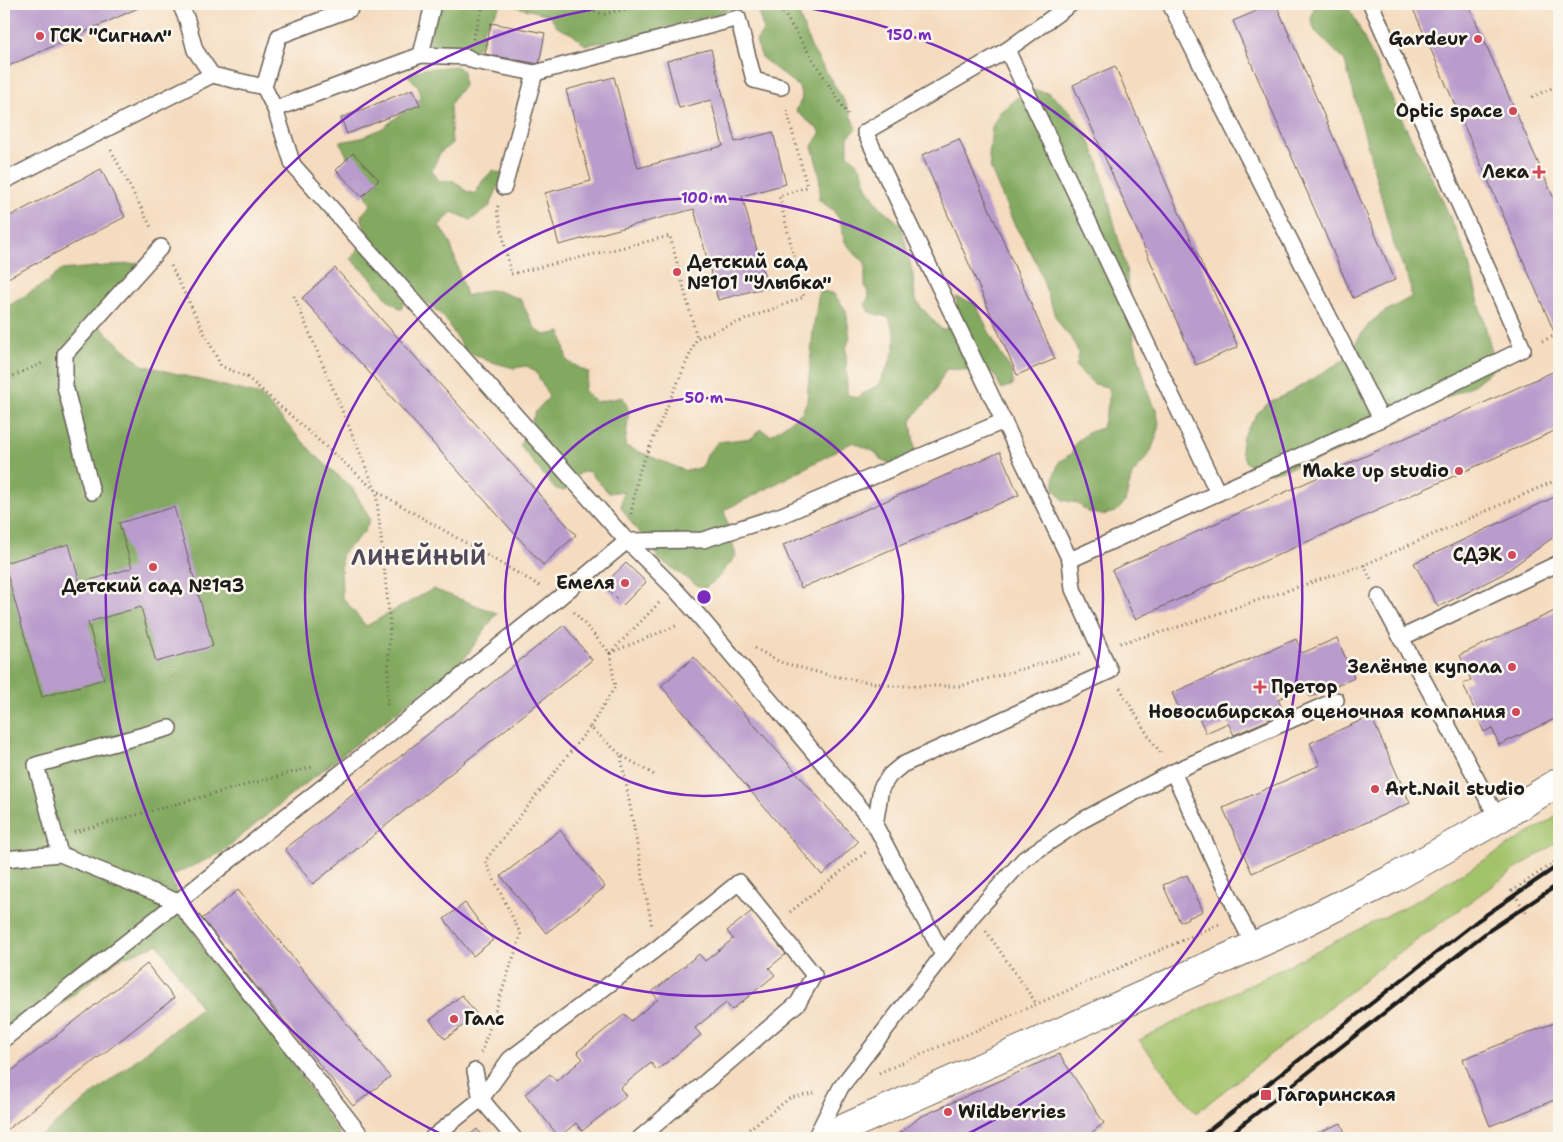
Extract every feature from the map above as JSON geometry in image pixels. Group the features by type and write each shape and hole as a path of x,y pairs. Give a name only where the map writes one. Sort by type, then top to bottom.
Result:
{"street":[{"path":"822,1138 1254,946 1392,879 1559,782"}],"lane":[{"path":"180,4 187,20 195,50 212,75"},
{"path":"187,20 190,4"},
{"path":"351,4 350,9 279,36 264,87 275,108 293,165 627,541 674,588 875,825 943,955"},
{"path":"422,55 433,4"},
{"path":"875,825 881,788 890,775 902,765 1110,671 1073,589 1070,560 865,132 1007,50 1071,4"},
{"path":"1170,4 1381,419"},
{"path":"1070,560 1381,419 1524,349 1371,4"},
{"path":"275,108 422,55 467,57 474,61 535,73 738,18 754,80 781,87"},
{"path":"1007,50 1218,493"},
{"path":"504,187 535,73"},
{"path":"4,181 212,75 264,87"},
{"path":"92,492 65,386 65,354 161,247"},
{"path":"4,1039 386,737 627,541 703,540 782,515 1004,421"},
{"path":"1401,638 1559,563"},
{"path":"1379,597 1498,819"},
{"path":"815,1138 841,1087 974,914 1024,858 1081,821 1173,772 1336,700"},
{"path":"60,854 36,765 168,728"},
{"path":"1173,772 1254,946"},
{"path":"4,859 60,854 178,902 363,1138"},
{"path":"432,1138 481,1099 510,1059 739,882 814,975 798,1003 640,1138"},
{"path":"475,1072 481,1099 514,1138"}],"path":[{"path":"478,22 484,4"},
{"path":"540,4 605,14 646,4"},
{"path":"778,4 848,115 865,132"},
{"path":"1532,96 1559,85"},
{"path":"697,338 804,297 779,196 807,187 781,87"},
{"path":"111,149 221,366 247,377 376,491 560,597 610,653 615,687 590,727 485,861 521,935 475,1072"},
{"path":"504,187 497,209 511,274 670,236 697,338 638,474 627,541"},
{"path":"294,296 376,491 390,623 386,737"},
{"path":"4,380 65,354"},
{"path":"748,644 780,662 828,676 893,686 962,686 1169,630 1364,565 1559,479"},
{"path":"610,653 674,588"},
{"path":"610,653 698,616"},
{"path":"1110,671 1146,732 1173,772"},
{"path":"590,727 621,755 656,776"},
{"path":"621,755 656,948"},
{"path":"56,837 320,765"},
{"path":"790,911 882,840"},
{"path":"1526,912 1512,891 1559,859"},
{"path":"974,914 1036,1003"},
{"path":"737,1138 790,1098 841,1087 893,1067 1239,916"}],"green space":[{"path":"431,4 502,4 483,29 483,41 473,52 437,52 429,45"},
{"path":"506,4 740,4 715,15 686,21 663,29 622,39 585,45 572,34 557,27 549,15"},
{"path":"749,4 795,4 811,47 846,104 856,129 848,137 848,154 861,168 867,187 880,207 901,225 913,275 915,298 942,330 959,323 956,297 975,303 997,348 1012,372 1013,385 1001,389 991,371 977,375 967,370 946,369 932,397 911,421 915,451 892,464 882,461 875,452 853,442 724,510 736,556 716,580 703,589 658,559 647,539 635,528 621,507 623,491 609,493 588,471 580,473 564,491 554,488 520,446 536,411 549,397 536,372 527,366 514,368 488,361 464,349 444,317 410,288 401,309 388,300 371,278 351,259 367,236 361,215 371,205 340,142 361,138 383,128 421,98 418,86 407,75 423,69 456,66 463,71 464,86 450,106 452,143 440,153 432,170 439,181 454,181 466,191 475,194 483,180 493,170 503,175 490,206 471,220 452,212 439,226 450,242 466,296 488,290 498,291 520,299 536,330 545,335 561,332 567,361 589,373 584,390 596,402 623,397 629,411 625,446 686,471 702,467 707,454 718,442 752,438 760,429 771,435 802,412 807,401 813,331 819,291 833,293 846,310 850,338 846,348 847,394 856,398 878,385 895,347 895,334 889,318 869,312 865,304 869,296 865,285 865,262 845,242 840,220 833,210 819,200 820,176 812,146 821,132 796,111 802,98 799,87 762,58 756,41 764,30 758,12"},
{"path":"1345,4 1353,15 1409,134 1437,188 1466,253 1496,367 1475,384 1376,435 1312,462 1271,473 1257,470 1246,463 1241,450 1243,436 1259,411 1271,401 1284,396 1345,359 1371,322 1384,312 1411,297 1410,283 1394,245 1345,61 1315,31 1311,19 1315,5"},
{"path":"1033,90 1049,93 1071,112 1087,135 1098,161 1126,268 1134,340 1149,396 1156,409 1159,423 1150,453 1132,475 1125,502 1116,512 1102,515 1088,512 1077,503 1063,500 1054,489 1054,476 1059,462 1071,454 1077,441 1089,432 1102,428 1109,401 1108,387 1094,384 1076,367 1079,354 1073,340 1055,316 1037,263 1014,224 991,170 989,156 992,127 999,113 1020,95"},
{"path":"139,263 91,319 142,365 260,395 314,454 353,489 370,519 364,532 341,555 342,597 366,626 433,589 497,613 464,659 221,853 170,876 203,950 282,1047 342,1138 38,1138 201,1008 158,944 117,960 4,1050 4,309 50,280 61,270"},
{"path":"1559,815 1559,841 1507,875 1392,958 1196,1113 1139,1040 1418,900"}],"building":[{"name":"ГСК \"Сигнал\"","path":"4,4 147,4 4,68"},
{"path":"1276,4 1395,280 1353,298 1233,21"},
{"path":"1411,4 1468,4 1559,210 1559,343"},
{"path":"491,23 545,33 539,64 485,54"},
{"path":"711,49 735,142 773,132 786,184 742,196 767,287 718,300 694,209 559,245 545,193 591,181 566,90 614,77 638,168 723,146 711,100 679,108 667,61"},
{"path":"1115,66 1238,347 1196,365 1073,85"},
{"path":"413,89 420,105 347,134 341,118"},
{"path":"959,139 1055,359 1017,375 922,155"},
{"path":"353,153 379,180 362,197 336,170"},
{"path":"101,169 125,217 4,280 4,219"},
{"path":"335,268 576,535 543,565 302,298"},
{"path":"1559,369 1559,429 1135,619 1112,570"},
{"path":"1000,452 1019,495 801,588 783,545"},
{"path":"1559,495 1559,533 1503,574 1438,607 1414,563"},
{"path":"174,507 213,646 156,662 141,607 88,622 104,679 42,697 4,563 69,544 80,583 132,568 119,523"},
{"name":"Емеля","path":"626,563 646,582 623,605 603,585"},
{"name":"Зелёные купола","path":"1559,609 1559,717 1499,745 1492,728 1484,732 1463,684 1471,680 1460,655"},
{"path":"564,625 592,660 313,884 285,849"},
{"path":"1337,638 1354,678 1310,697 1305,687 1278,699 1284,713 1234,735 1228,723 1206,733 1195,709 1182,715 1172,693 1296,639 1302,653"},
{"path":"694,657 858,842 822,875 661,686"},
{"path":"1371,716 1410,803 1252,873 1223,808 1320,765 1310,743"},
{"path":"560,830 605,887 546,933 501,876"},
{"path":"1187,875 1203,911 1180,922 1163,885"},
{"path":"238,890 390,1077 353,1106 202,919"},
{"path":"465,903 493,940 473,956 444,919"},
{"path":"752,911 786,954 769,968 775,975 732,1010 726,1003 695,1028 701,1035 657,1070 651,1063 620,1088 626,1096 582,1131 576,1123 559,1137 525,1094 550,1074 556,1081 583,1059 577,1052 625,1014 631,1021 658,999 652,992 699,954 705,961 733,939 727,931"},
{"path":"147,964 174,998 4,1132 4,1077"},
{"path":"462,995 477,1015 445,1039 430,1020"},
{"path":"1556,1022 1559,1030 1559,1098 1490,1126 1463,1059"},
{"path":"1059,1054 1104,1123 1085,1138 893,1138 920,1117"},
{"path":"1341,1123 1347,1138 1305,1138"},
{"path":"477,1129 484,1138 466,1138"}],"railway":[{"path":"1199,1138 1477,921 1559,865"},
{"path":"1225,1138 1487,932 1559,884"}],"place":[{"name":"ГСК \"Сигнал\"","path":"40,36"},
{"name":"Gardeur","path":"1478,39"},
{"name":"Optic space","path":"1513,111"},
{"name":"Лека","path":"1539,172"},
{"name":"Детский сад №101 \"Улыбка\"","path":"677,272"},
{"name":"Make up studio","path":"1459,471"},
{"name":"СДЭК","path":"1512,555"},
{"name":"Детский сад №193","path":"153,567"},
{"name":"Емеля","path":"625,583"},
{"name":"Зелёные купола","path":"1512,667"},
{"name":"Претор","path":"1260,687"},
{"name":"Новосибирская оценочная компания","path":"1516,712"},
{"name":"Art.Nail studio","path":"1375,789"},
{"name":"Галс","path":"454,1019"},
{"name":"Гагаринская","path":"1266,1095"},
{"name":"Wildberries","path":"948,1112"}],"district":[{"name":"ЛИНЕЙНЫЙ","path":"419,557"}]}
